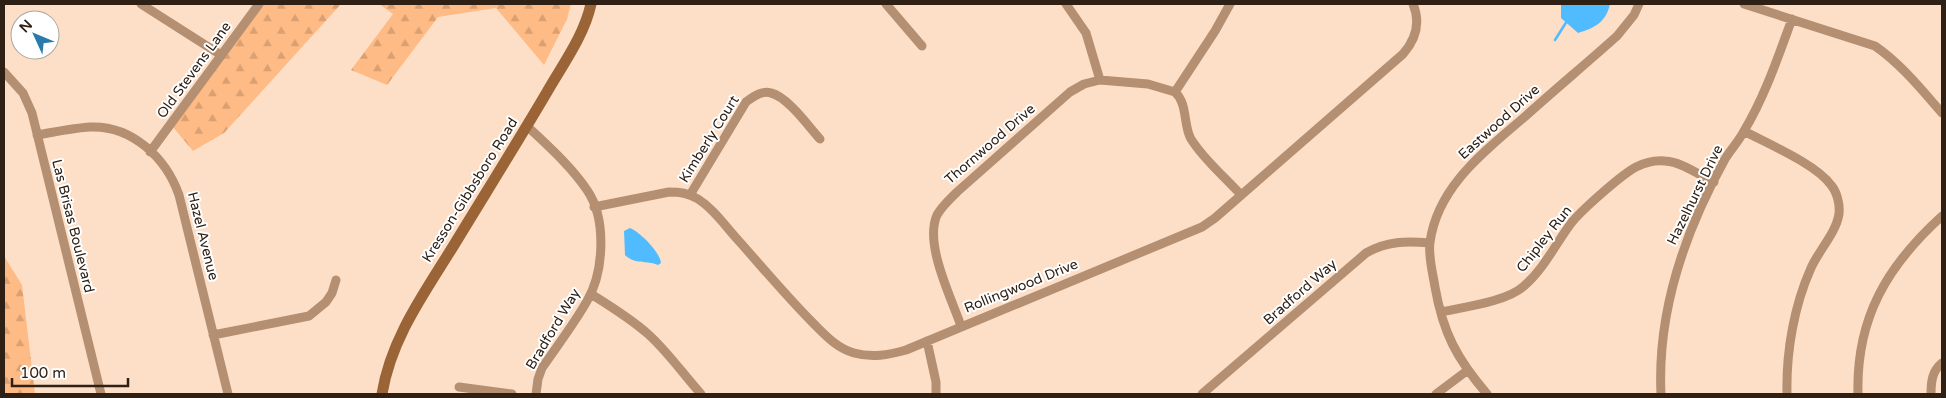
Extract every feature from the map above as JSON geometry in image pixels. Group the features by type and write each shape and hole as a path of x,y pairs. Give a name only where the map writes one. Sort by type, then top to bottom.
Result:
{"street":[{"path":"142,4 221,55"},
{"name":"Old Stevens Lane","path":"150,152 259,4"},
{"name":"Kresson-Gibbsboro Road","path":"382,394 384,378 393,349 418,303 575,45 591,4"},
{"path":"886,4 922,46"},
{"path":"1066,4 1086,33 1100,80"},
{"path":"1230,4 1215,31 1175,92 1182,103 1190,137 1241,195"},
{"name":"Rollingwood Drive","path":"594,207 669,192 680,192 690,195 710,208 800,310 841,348 868,356 885,356 906,350 1202,226 1241,195 1403,54 1410,46 1416,34 1416,12 1413,4"},
{"name":"Eastwood Drive","path":"1487,394 1455,351 1443,325 1433,277 1430,243 1438,214 1448,193 1469,165 1617,36 1634,15 1640,4"},
{"path":"1744,4 1875,46 1907,73 1942,113"},
{"name":"Hazelhurst Drive","path":"1661,394 1662,348 1670,296 1680,259 1691,230 1726,158 1744,131 1767,85 1792,19"},
{"name":"Las Brisas Boulevard","path":"4,72 27,101 101,394"},
{"name":"Thornwood Drive","path":"961,326 934,247 934,226 937,215 943,206 1070,92 1084,84 1100,80 1148,84 1175,92"},
{"name":"Kimberly Court","path":"690,195 746,102 755,96 772,93 780,97 820,139"},
{"name":"Bradford Way","path":"527,126 570,170 588,192 594,207 601,245 599,266 590,294 542,368 536,394"},
{"name":"Hazel Avenue","path":"37,135 91,127 108,129 130,136 165,167 174,181 179,195 228,394"},
{"path":"1744,131 1814,169 1832,186 1839,204 1836,224 1810,269 1796,310 1786,394"},
{"name":"Chipley Run","path":"1441,312 1505,296 1523,287 1546,261 1574,220 1633,168 1643,164 1665,161 1675,163 1714,182"},
{"path":"1858,394 1859,358 1862,337 1876,299 1898,264 1942,216"},
{"name":"Bradford Way","path":"1202,394 1366,253 1390,242 1430,243"},
{"path":"213,335 309,316 326,302 332,293 336,280"},
{"path":"590,294 647,333 701,394"},
{"path":"927,341 936,382 936,394"},
{"path":"1931,394 1932,378 1936,369 1942,363"},
{"path":"1436,394 1468,370"},
{"path":"459,387 512,394"}],"green space":[{"path":"260,4 341,4 224,133 193,151 172,126"},
{"path":"379,4 571,4 567,19 544,65 496,8 438,17 387,85 351,70 393,14"},
{"path":"4,256 22,285 35,394 4,394"}],"water":[{"path":"1561,4 1610,4 1603,20 1590,29 1578,33 1561,18"},
{"path":"630,228 649,243 657,253 661,263 658,265 637,261 625,255 624,231"}],"waterway":[{"path":"1555,40 1567,21"}]}
